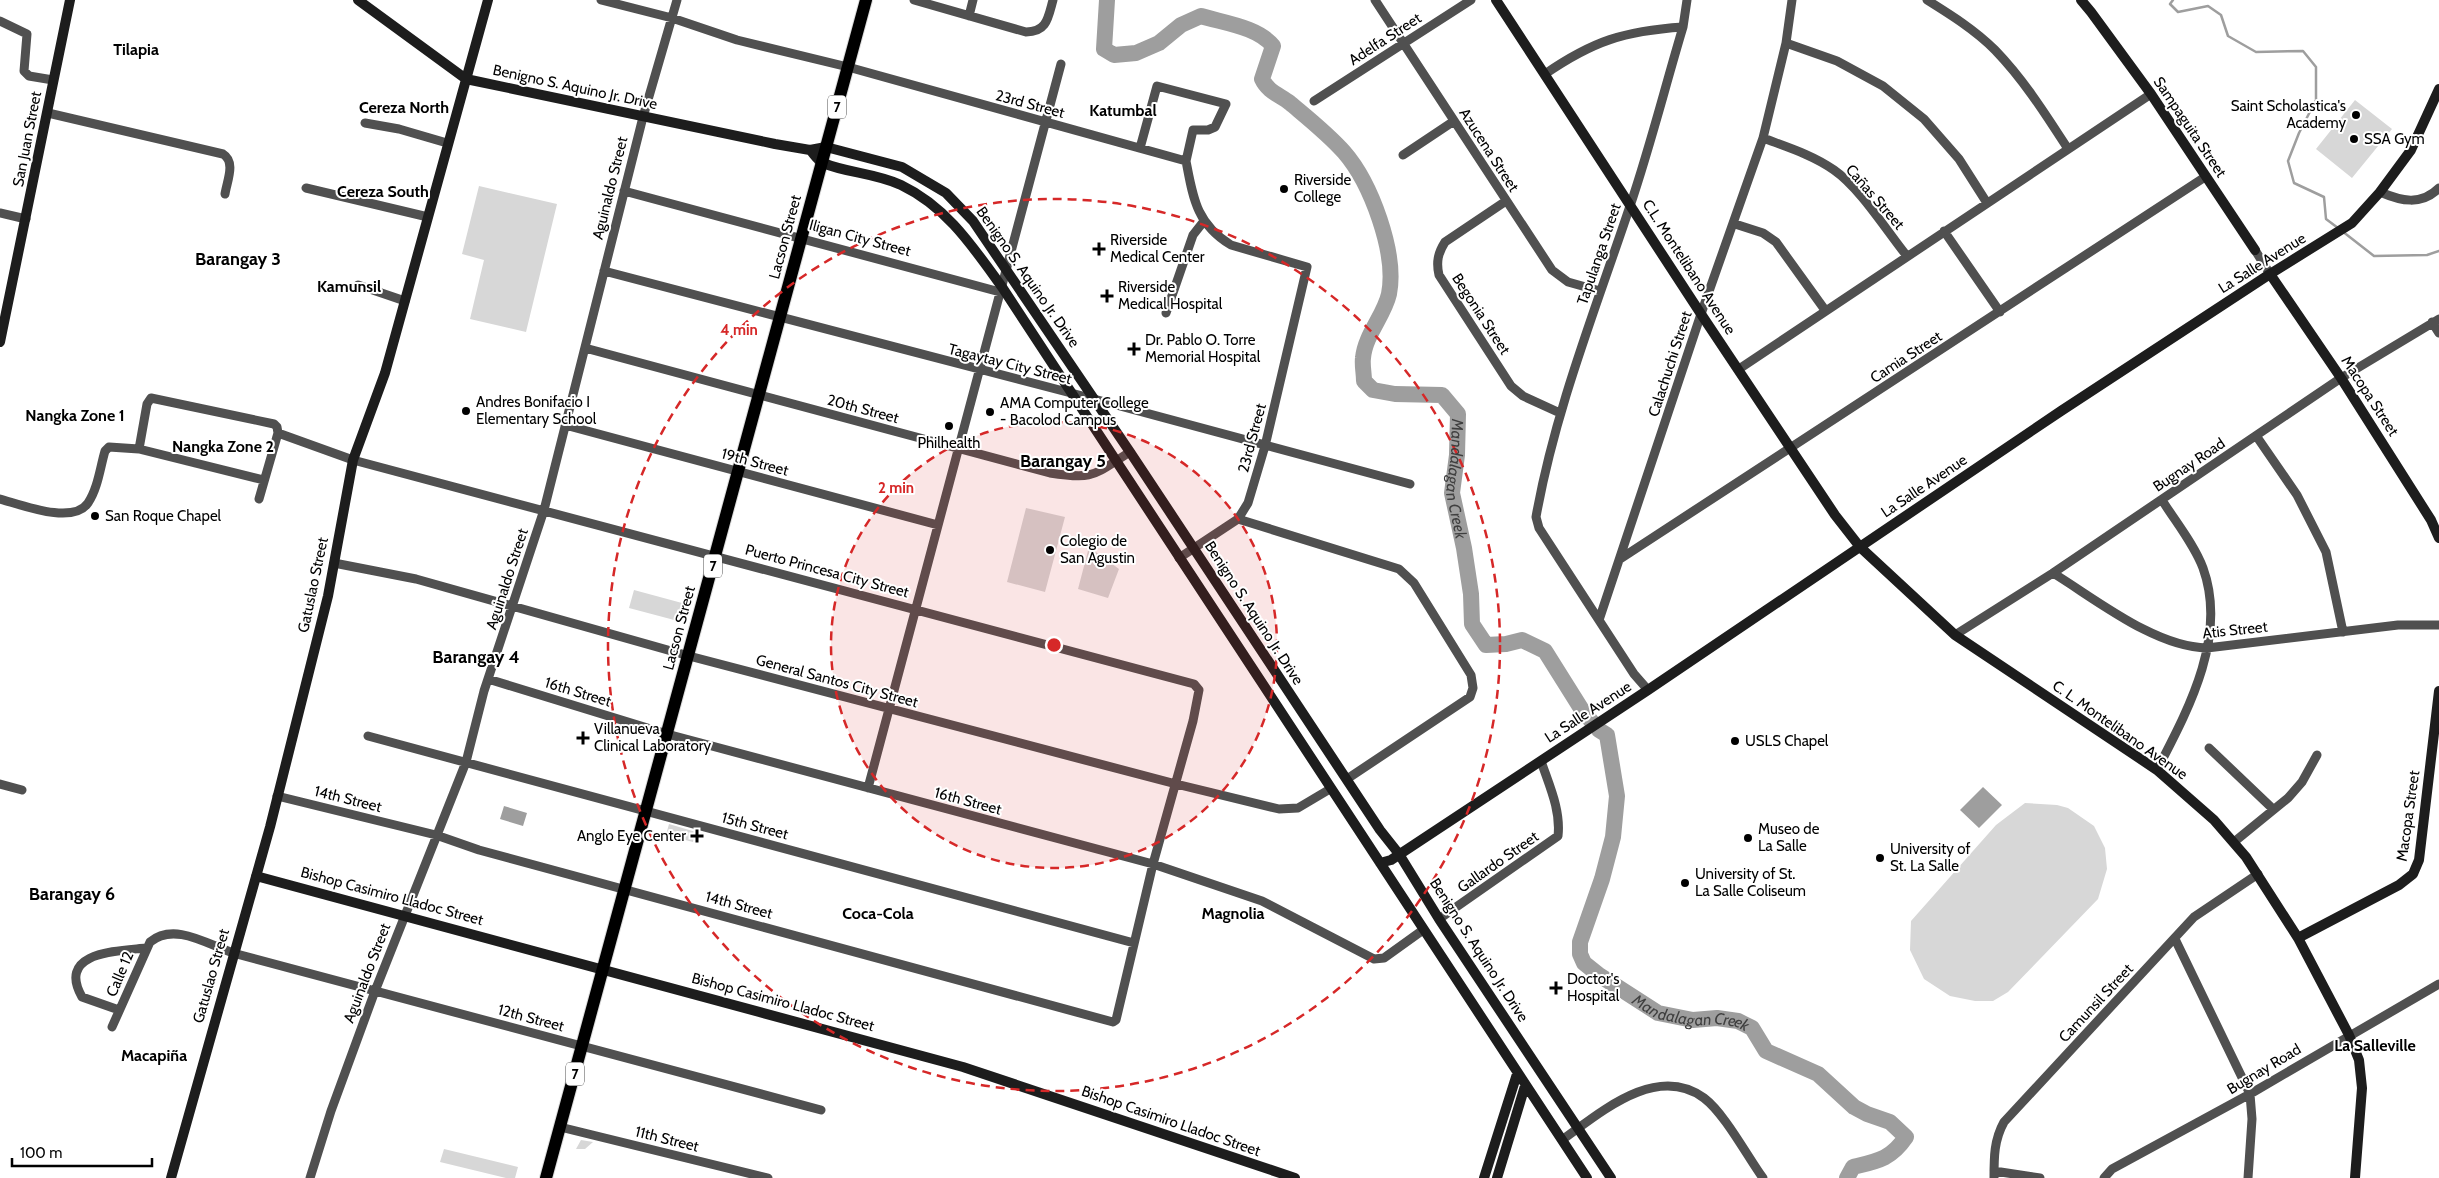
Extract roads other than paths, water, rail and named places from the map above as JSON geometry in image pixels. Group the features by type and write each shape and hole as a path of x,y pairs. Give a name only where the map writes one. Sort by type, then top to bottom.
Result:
{"main road":[{"name":"Lacson Street","path":"546,1178 866,0"}],"street":[{"name":"San Juan Street","path":"0,342 2,319 26,219 70,0"},
{"name":"Benigno S. Aquino Jr. Drive","path":"358,0 466,79 810,150 826,146 902,167 937,186 969,216 1007,269 1130,452 1346,779 1399,854 1439,919 1609,1175"},
{"name":"Gatuslao Street","path":"171,1178 256,876 328,596 353,460 385,373 488,0"},
{"name":"23rd Street","path":"600,0 672,18 737,40 848,67 1186,161 1194,203 1204,221 1220,239 1230,245 1308,267 1265,446 1248,503 1238,519"},
{"name":"Aguinaldo Street","path":"310,1178 330,1111 374,991 466,762 488,679 544,510 643,117 677,0"},
{"path":"914,0 1026,32 1038,31 1046,24 1053,0"},
{"path":"969,16 973,0"},
{"name":"Azucena Street","path":"1375,0 1552,270 1568,282 1600,291"},
{"name":"Adelfa Street","path":"1314,101 1471,0"},
{"name":"C.L. Montelibano Avenue","path":"1496,0 1701,314 1860,548"},
{"name":"Tapulanga Street","path":"1599,620 1539,528 1536,517 1560,414 1630,205 1683,27 1687,0"},
{"name":"Calachuchi Street","path":"1599,620 1701,314 1735,224 1763,138 1786,43 1792,0"},
{"path":"1927,0 1964,24 1995,50 2030,92 2068,149"},
{"name":"Sampaguita Street","path":"2080,0 2091,12 2151,94 2270,274"},
{"path":"0,21 27,34 24,71 29,76 53,80"},
{"path":"1545,74 1576,53 1610,38 1647,30 1683,27"},
{"path":"1786,43 1837,61 1883,86 1924,119 1959,158 1987,203"},
{"path":"868,788 1061,64"},
{"path":"1140,148 1157,86 1226,104 1215,127 1208,130 1193,130 1186,161"},
{"name":"La Salle Avenue","path":"1380,863 1399,854 1648,690 2270,274 2332,238 2352,223 2380,192 2412,150 2439,89"},
{"path":"1739,369 2151,94"},
{"path":"48,113 223,154 228,157 230,163 225,194"},
{"path":"1402,155 1454,121"},
{"path":"365,123 399,129 447,143"},
{"name":"Cañas Street","path":"1763,138 1812,157 1848,181 1907,256"},
{"path":"810,150 822,163"},
{"name":"Benigno S. Aquino Jr. Drive","path":"822,163 891,181 928,200 949,218 967,238 1116,461 1586,1178"},
{"name":"Camia Street","path":"1620,559 2206,178"},
{"path":"306,188 428,217"},
{"path":"2380,192 2399,200 2414,200 2426,198 2439,188"},
{"name":"Iligan City Street","path":"624,191 1001,290"},
{"name":"Begonia Street","path":"1506,201 1445,242 1440,250 1437,266 1440,275 1511,386 1523,396 1560,414"},
{"path":"0,213 26,219"},
{"path":"1166,313 1193,235 1204,221"},
{"path":"1735,224 1763,233 1776,242 1825,310"},
{"path":"1944,231 2000,312"},
{"name":"Tagaytay City Street","path":"604,271 1410,484"},
{"name":"Macopa Street","path":"2270,274 2341,378 2431,520 2439,538"},
{"path":"358,285 405,300"},
{"path":"2436,321 2439,332"},
{"name":"Bugnay Road","path":"1955,636 2053,573 2341,378 2436,321"},
{"name":"20th Street","path":"584,348 1050,473 1074,477 1091,476 1130,452"},
{"name":"Puerto Princesa City Street","path":"139,449 147,404 151,398 274,424 277,427 278,433 353,460 1194,684 1198,687 1198,695 1176,784"},
{"name":"19th Street","path":"565,425 938,525"},
{"path":"259,499 278,433"},
{"path":"2256,437 2297,495 2326,552 2343,632"},
{"path":"0,499 45,511 72,514 79,512 89,502 105,451 109,447 139,449 264,480"},
{"path":"2157,770 2198,684 2207,648 2210,619 2208,587 2199,559 2162,500"},
{"path":"1179,558 1238,519 1399,569 1414,583 1472,676 1473,688 1470,697 1346,779"},
{"name":"C. L. Montelibano Avenue","path":"1860,548 1955,636 2157,770 2194,800 2234,842 2258,874 2298,938 2349,1035 2359,1060 2362,1077 2355,1178"},
{"name":"General Santos City Street","path":"334,563 416,579 689,656 889,709 1176,784 1288,810 1298,808 1330,789"},
{"name":"Atis Street","path":"2053,573 2154,635 2170,642 2191,647 2207,648 2398,625 2439,625"},
{"path":"1599,620 1634,674 1648,690"},
{"path":"1228,633 1243,623"},
{"name":"16th Street","path":"488,679 667,734 1152,864 1262,901 1374,959 1384,958 1423,930"},
{"name":"Macopa Street","path":"2298,938 2399,885 2413,874 2419,860 2439,691"},
{"path":"1300,743 1315,733"},
{"name":"15th Street","path":"368,736 1134,943"},
{"path":"2209,748 2273,809"},
{"path":"2234,842 2288,798 2302,782 2317,755"},
{"name":"Gallardo Street","path":"1439,919 1558,836 1559,825 1554,799 1540,761"},
{"path":"0,784 22,790"},
{"path":"1134,943 1152,864 1176,784"},
{"name":"14th Street","path":"277,796 436,835 479,850 626,888 1109,1022 1116,1020 1134,943"},
{"name":"Camunsil Street","path":"1994,1174 1994,1148 1998,1133 2004,1122 2194,917 2258,874"},
{"name":"Bishop Casimiro Lladoc Street","path":"256,876 963,1067 1295,1178"},
{"name":"Calle 12","path":"112,1027 146,948 156,937 162,934 175,933 233,953"},
{"path":"2175,939 2250,1094 2252,1119 2248,1178"},
{"name":"Calle 12","path":"119,1010 82,997 76,981 78,971 90,956 98,953 146,948"},
{"name":"12th Street","path":"233,953 821,1110"},
{"name":"Bugnay Road","path":"2104,1178 2112,1169 2250,1094 2439,984"},
{"path":"1484,1178 1518,1074"},
{"path":"1497,1178 1525,1086"},
{"path":"1562,1140 1629,1095 1652,1088 1683,1088 1704,1098 1715,1110 1763,1178"},
{"name":"11th Street","path":"560,1127 768,1178"},
{"path":"1994,1174 2040,1178"},
{"path":"1598,1178 1609,1175"}],"waterway":[{"name":"Mandalagan Creek","path":"1107,0 1104,49 1114,55 1136,53 1159,43 1181,25 1201,16 1259,34 1273,46 1262,79 1271,90 1290,103 1325,133 1354,165 1364,182 1380,219 1389,259 1390,277 1387,302 1364,350 1364,381 1373,390 1395,394 1442,395 1458,414 1457,455 1452,493 1464,548 1471,594 1472,624 1486,645 1506,644 1522,640 1545,651 1582,710 1592,722"},
{"path":"2173,0 2170,4 2178,12 2208,6 2221,15 2228,36 2256,52 2303,51 2316,67 2316,100 2299,133 2288,161 2294,183 2324,197 2326,219 2338,228"},
{"path":"2342,231 2374,256 2427,255 2439,251"},
{"name":"Mandalagan Creek","path":"1599,730 1607,735 1617,796 1613,837 1602,879 1580,942 1580,954 1584,963 1599,975 1658,1013 1693,1020 1717,1018 1738,1021 1752,1028 1766,1051 1818,1074 1854,1107 1890,1122 1906,1137 1889,1155 1870,1163 1853,1167 1847,1178"}],"place":[{"name":"Saint Scholastica's Academy","path":"2356,115"},
{"name":"SSA Gym","path":"2354,139"},
{"name":"Riverside College","path":"1284,189"},
{"name":"Riverside Medical Center","path":"1099,249"},
{"name":"Riverside Medical Hospital","path":"1107,296"},
{"name":"Dr. Pablo O. Torre Memorial Hospital","path":"1134,349"},
{"name":"Andres Bonifacio I Elementary School","path":"466,411"},
{"name":"AMA Computer College - Bacolod Campus","path":"990,412"},
{"name":"Philhealth","path":"949,426"},
{"name":"San Roque Chapel","path":"95,516"},
{"name":"Colegio de San Agustin","path":"1050,550"},
{"name":"Villanueva Clinical Laboratory","path":"583,738"},
{"name":"USLS Chapel","path":"1735,741"},
{"name":"Anglo Eye Center","path":"697,836"},
{"name":"Museo de La Salle","path":"1748,838"},
{"name":"University of St. La Salle","path":"1880,858"},
{"name":"University of St. La Salle Coliseum","path":"1685,883"},
{"name":"Doctor's Hospital","path":"1556,988"}],"district":[{"name":"Tilapia","path":"136,49"},
{"name":"Cereza North","path":"404,107"},
{"name":"Katumbal","path":"1123,110"},
{"name":"Cereza South","path":"383,191"},
{"name":"Barangay 3","path":"238,259"},
{"name":"Kamunsil","path":"349,286"},
{"name":"Nangka Zone 1","path":"75,415"},
{"name":"Nangka Zone 2","path":"223,446"},
{"name":"Barangay 5","path":"1063,461"},
{"name":"Barangay 4","path":"476,657"},
{"name":"Barangay 6","path":"72,894"},
{"name":"Coca-Cola","path":"878,913"},
{"name":"Magnolia","path":"1233,913"},
{"name":"La Salleville","path":"2375,1045"},
{"name":"Macapiña","path":"154,1055"}]}
